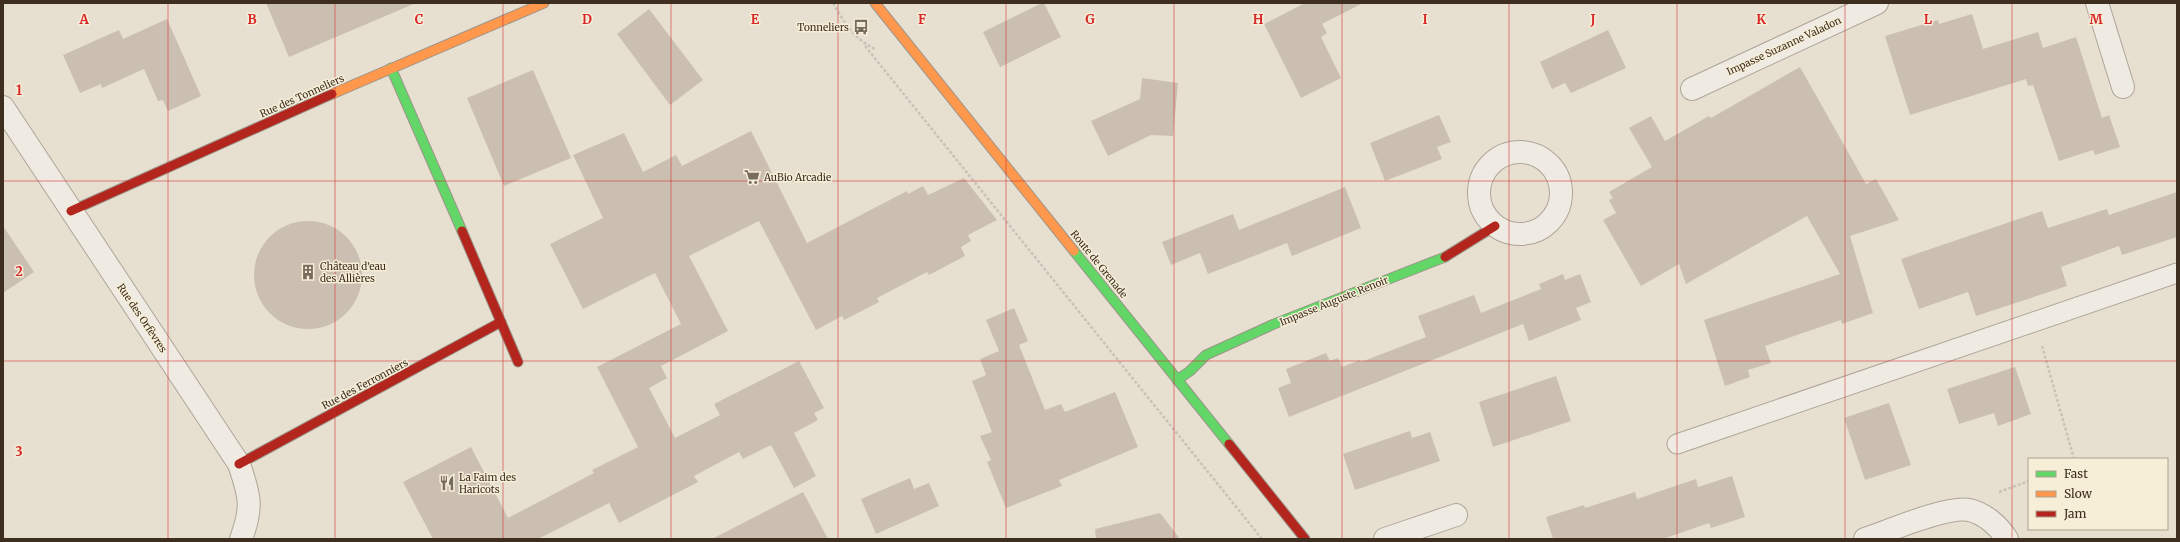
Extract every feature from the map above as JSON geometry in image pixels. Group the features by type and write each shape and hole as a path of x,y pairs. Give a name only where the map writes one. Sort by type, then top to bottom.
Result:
{"street":[{"name":"Rue des Tonneliers","path":"71,211 391,68 544,3"},
{"name":"Route de Grenade","path":"876,3 1305,539"},
{"name":"Impasse Suzanne Valadon","path":"1692,89 1877,3"},
{"path":"2097,3 2123,87"},
{"path":"391,68 518,362"},
{"name":"Rue des Orfèvres","path":"3,107 239,464 249,494 249,518 241,539"},
{"name":"Impasse Auguste Renoir","path":"1177,380 1190,371 1206,355 1274,324 1444,257 1495,226"},
{"name":"Rue des Ferronniers","path":"239,464 501,322"},
{"path":"1865,539 1946,512 1968,510 1985,517 2003,532 2007,539"},
{"path":"1386,539 1456,515"}],"lane":[{"path":"1677,444 2035,320 2177,273"}],"path":[{"path":"833,3 846,24 1262,539"},
{"path":"863,44 877,50"},
{"path":"2035,320 2074,458"}],"building":[{"path":"266,3 416,3 289,57"},
{"path":"1044,3 1061,37 1000,67 983,32"},
{"path":"1305,3 1363,3 1322,24 1327,33 1321,37 1341,78 1301,98 1264,24"},
{"path":"649,9 703,80 670,105 617,34"},
{"path":"1972,14 1983,49 2038,32 2043,48 2076,37 2102,118 2109,115 2120,147 2095,155 2093,150 2059,161 2033,85 2028,86 2026,79 1910,115 1885,36 1938,20 1939,24"},
{"path":"167,19 201,96 168,111 163,100 158,101 144,69 102,88 101,84 80,93 63,55 119,30 123,39"},
{"path":"1608,30 1626,68 1571,93 1565,83 1552,89 1540,62"},
{"path":"1800,67 1866,184 1876,179 1899,220 1850,236 1873,313 1842,324 1841,320 1765,346 1771,363 1748,370 1750,377 1725,386 1704,320 1840,274 1807,216 1686,284 1679,264 1641,286 1603,220 1616,213 1609,200 1613,198 1609,192 1652,167 1629,128 1651,116 1665,141 1709,116 1711,118"},
{"path":"533,70 571,158 504,186 467,98"},
{"path":"1142,78 1178,83 1173,136 1151,135 1108,156 1091,121 1140,99"},
{"path":"1439,115 1451,142 1437,147 1442,159 1385,181 1370,143"},
{"path":"751,131 807,243 907,191 908,194 923,186 928,195 964,178 997,220 968,235 971,241 961,247 965,256 929,275 927,272 877,298 879,302 844,320 842,316 816,330 759,221 689,256 728,331 661,366 667,378 649,388 675,438 720,415 714,404 799,361 824,408 814,413 818,420 794,433 816,476 794,488 771,445 743,459 739,452 694,476 698,482 619,523 609,503 538,539 433,539 403,482 471,447 508,518 594,473 592,470 638,447 597,367 681,324 655,273 583,309 550,244 603,218 573,155 624,133 643,172 676,155 682,166"},
{"path":"1345,187 1361,228 1292,256 1287,243 1208,274 1200,253 1171,265 1162,242 1233,214 1239,230"},
{"path":"2177,192 2177,237 2122,255 2119,246 2061,267 2067,286 1976,316 1968,292 1919,309 1901,259 2042,211 2048,228 2107,209 2109,215"},
{"name":"Château d’eau des Allières","path":"308,221 329,225 346,237 358,254 362,275 358,296 346,313 329,325 308,329 287,325 270,313 258,296 254,275 258,254 270,237 287,225"},
{"path":"3,226 34,272 3,293"},
{"path":"1563,274 1565,280 1580,274 1591,302 1576,308 1581,320 1529,341 1523,324 1289,417 1278,388 1291,383 1286,369 1326,353 1330,361 1338,358 1342,367 1360,360 1361,362 1426,337 1418,316 1474,295 1481,313 1541,289 1539,284"},
{"path":"1014,308 1028,341 1019,345 1045,410 1061,404 1065,412 1115,392 1138,447 1059,480 1062,486 1006,508 987,462 991,460 980,436 992,432 972,381 986,375 980,359 999,351 986,320"},
{"path":"2015,367 2031,414 1998,426 1994,413 1959,424 1947,389"},
{"path":"1556,376 1571,421 1493,447 1479,402"},
{"path":"1889,403 1911,465 1865,480 1844,418"},
{"path":"1410,431 1412,438 1430,432 1440,461 1355,490 1343,454"},
{"path":"1732,476 1745,517 1711,528 1709,523 1663,539 1553,539 1546,517 1584,505 1585,508 1635,492 1637,499 1696,479 1698,487"},
{"path":"910,478 914,489 929,483 939,506 876,534 861,499"},
{"path":"803,492 828,539 712,539"},
{"path":"1160,513 1180,539 1096,539 1095,529"}],"traffic: fast":[{"path":"391,68 462,231"},
{"path":"1074,251 1229,444"},
{"path":"1177,380 1190,371 1206,355 1274,324 1445,257"}],"traffic: slow":[{"path":"332,94 544,3"},
{"path":"875,3 1074,251"}],"traffic: jam":[{"path":"71,211 332,94"},
{"path":"1445,257 1495,226"},
{"path":"462,231 518,362"},
{"path":"239,464 501,322"},
{"path":"1229,444 1305,539"}],"place":[{"name":"Tonneliers","path":"861,27"},
{"name":"AuBio Arcadie","path":"752,177"},
{"name":"Château d’eau des Allières","path":"308,272"},
{"name":"La Faim des Haricots","path":"447,483"}]}
